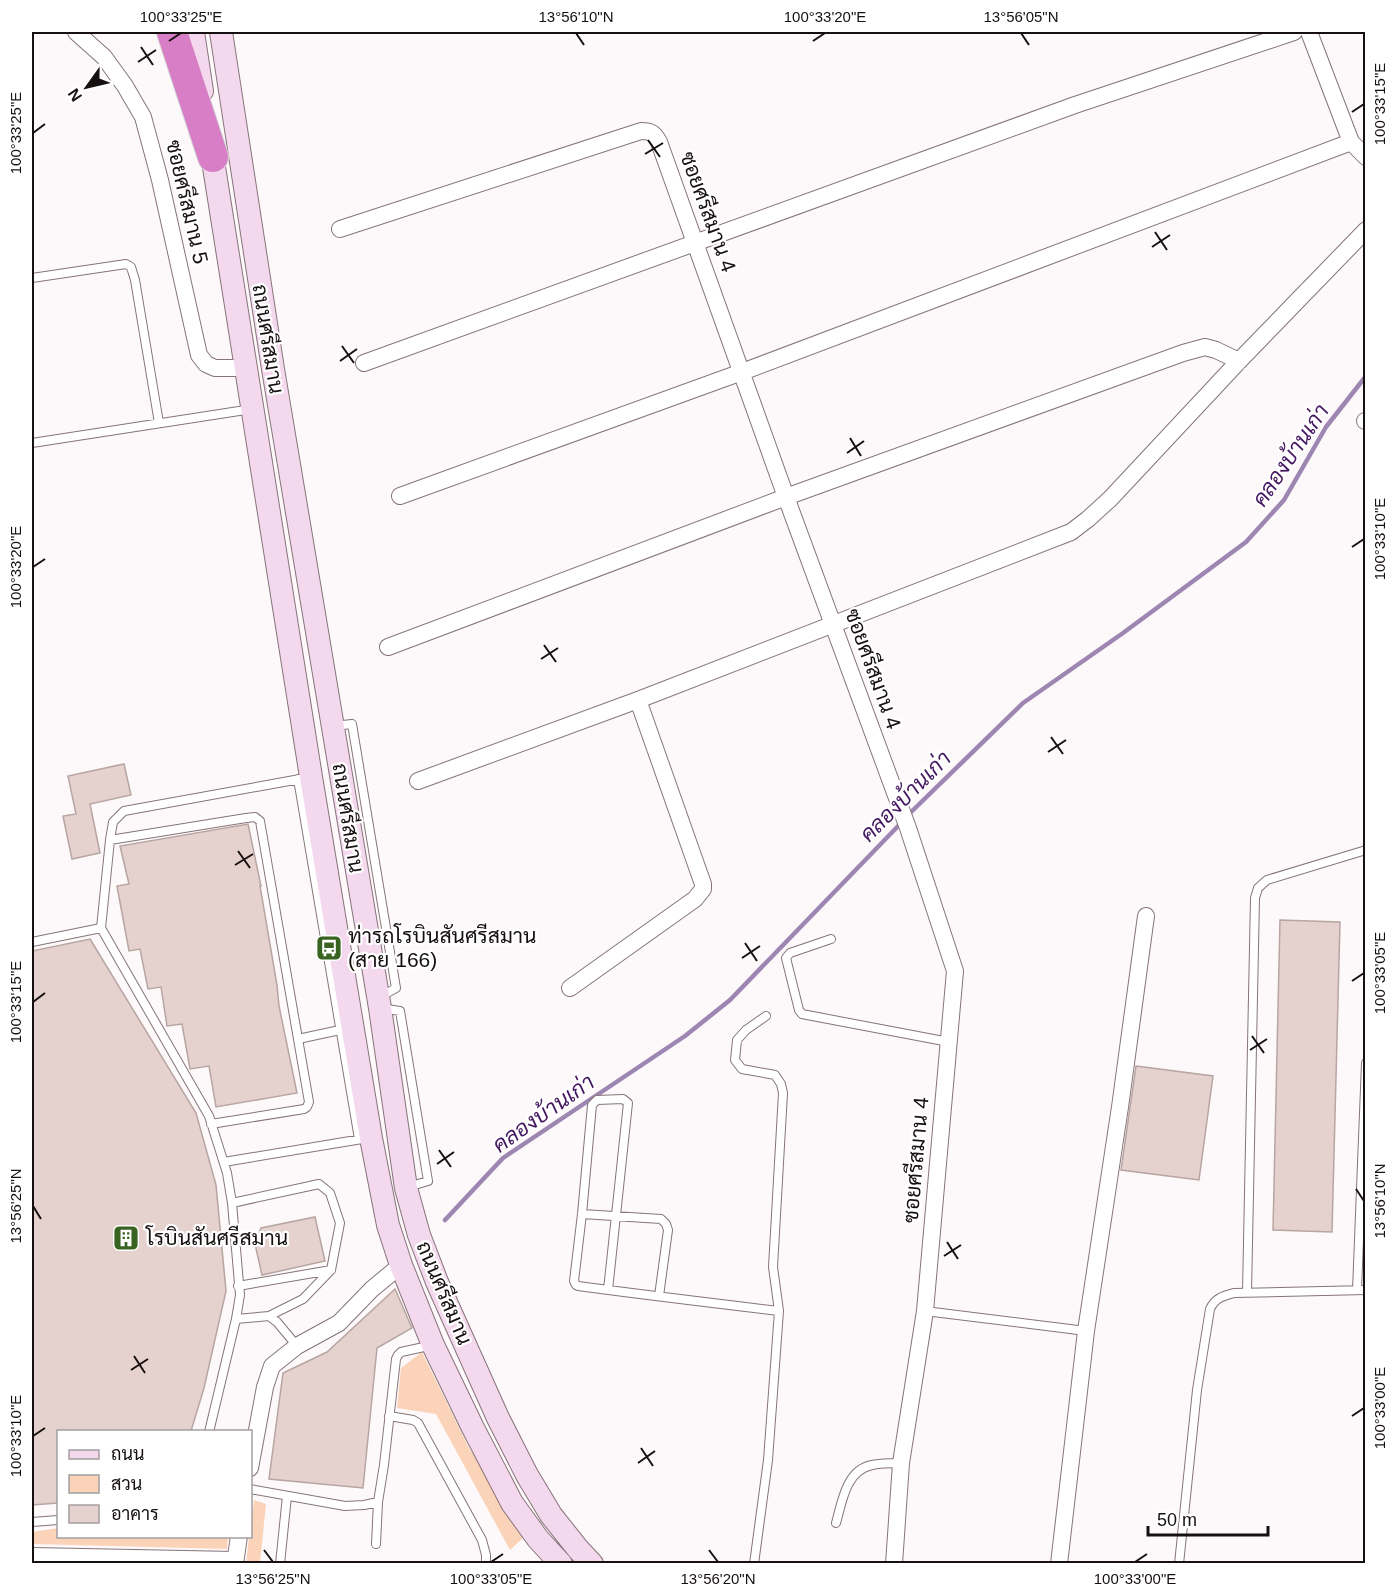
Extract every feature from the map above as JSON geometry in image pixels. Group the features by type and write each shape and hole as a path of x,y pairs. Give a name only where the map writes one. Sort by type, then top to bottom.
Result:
{"highway":[{"path":"172,32 213,158"}],"main road":[{"name":"ถนนศรีสมาน","path":"193,32 246,368 304,778 365,1138 401,1265 433,1345 512,1503 538,1539 561,1563"},
{"name":"ถนนศรีสมาน","path":"221,32 267,333 379,1003 406,1188 419,1235 437,1281 526,1475 551,1515 578,1550 592,1563"}],"street":[{"name":"ซอยศรีสมาน 5","path":"76,32 104,57 125,86 143,117 160,180 199,355 206,364 215,368 246,368"},
{"path":"364,363 1075,105 1294,32"},
{"path":"1309,32 1351,142 1365,157"},
{"name":"ซอยศรีสมาน 4","path":"339,229 641,131 650,131 659,142 908,828 955,971 926,1311 901,1462 894,1563"},
{"path":"399,496 742,372 1351,142"},
{"path":"418,781 638,700 1071,532 1110,499 1365,230"},
{"path":"388,647 786,497 1183,353 1205,347 1239,361"},
{"path":"570,988 695,899 703,889 638,700"},
{"path":"1059,1563 1086,1331 1146,916"},
{"path":"252,1457 265,1387 269,1370 274,1362 297,1346 339,1323 372,1289 401,1265"},
{"path":"32,1556 235,1562 239,1538"}],"lane":[{"path":"32,278 126,264 131,267 159,423"},
{"path":"32,443 252,409"},
{"path":"209,1430 240,1295 227,1173 204,1108 101,928 110,840 113,822 124,811 304,778 340,1030 365,1138 224,1162"},
{"path":"110,840 246,818 255,817 260,821 309,1102 304,1109 211,1124"},
{"path":"1247,1292 1255,898 1258,888 1267,880 1365,850"},
{"path":"32,942 101,928"},
{"path":"831,939 790,953 786,958 802,1014 949,1042"},
{"path":"754,1563 768,1460 780,1311 773,1267 783,1093 781,1084 775,1075 742,1069 735,1060 737,1040 746,1030 766,1016"},
{"path":"298,1039 340,1030"},
{"path":"1179,1563 1197,1390 1210,1309 1217,1299 1234,1293 1361,1290 1365,1063"},
{"path":"608,1290 628,1103 623,1099 597,1100 592,1105 574,1281 576,1285 608,1290 780,1311"},
{"path":"232,1203 319,1184 330,1193 340,1222 331,1270 303,1299 269,1316 236,1319"},
{"path":"582,1214 661,1219 666,1224 668,1230 659,1296"},
{"path":"238,1286 331,1270"},
{"path":"926,1311 1086,1331"},
{"path":"269,1316 297,1346"},
{"path":"376,1544 378,1502 398,1354 433,1345"},
{"path":"389,1416 418,1423 482,1540 486,1563"},
{"path":"836,1523 844,1491 853,1476 864,1467 901,1462"},
{"path":"252,1489 345,1506 378,1502"},
{"path":"280,1563 287,1496"},
{"path":"32,1522 57,1521"}],"green space":[{"path":"422,1352 470,1450 490,1474 526,1535 510,1550 436,1414 397,1408 401,1368"},
{"path":"254,1500 266,1504 260,1563 246,1563 249,1538 252,1538"},
{"path":"57,1528 57,1538 228,1538 227,1549 32,1544 32,1532"}],"building":[{"path":"124,764 131,795 90,804 100,853 72,859 63,816 76,814 68,776"},
{"path":"248,824 261,886 279,1006 297,1093 216,1107 209,1066 190,1069 182,1024 167,1026 161,987 148,989 140,949 129,951 117,886 129,884 120,846"},
{"path":"1280,920 1340,922 1332,1232 1273,1230"},
{"name":"โรบินสันศรีสมาน","path":"90,939 196,1113 216,1185 226,1291 204,1388 191,1430 57,1430 57,1503 32,1505 32,951"},
{"path":"1136,1066 1213,1076 1199,1180 1121,1170"},
{"path":"315,1217 325,1261 262,1275 255,1244 261,1228"},
{"path":"395,1289 412,1328 377,1348 363,1488 269,1479 283,1373 327,1352"}],"waterway":[{"name":"คลองบ้านเก่า","path":"907,816 1023,703 1246,542 1284,500 1326,427 1366,376"},
{"name":"คลองบ้านเก่า","path":"445,1220 503,1158 685,1036 730,1000 902,822"}],"place":[{"name":"ท่ารถโรบินสันศรีสมาน (สาย 166)","path":"329,948"},
{"name":"โรบินสันศรีสมาน","path":"126,1238"}]}
